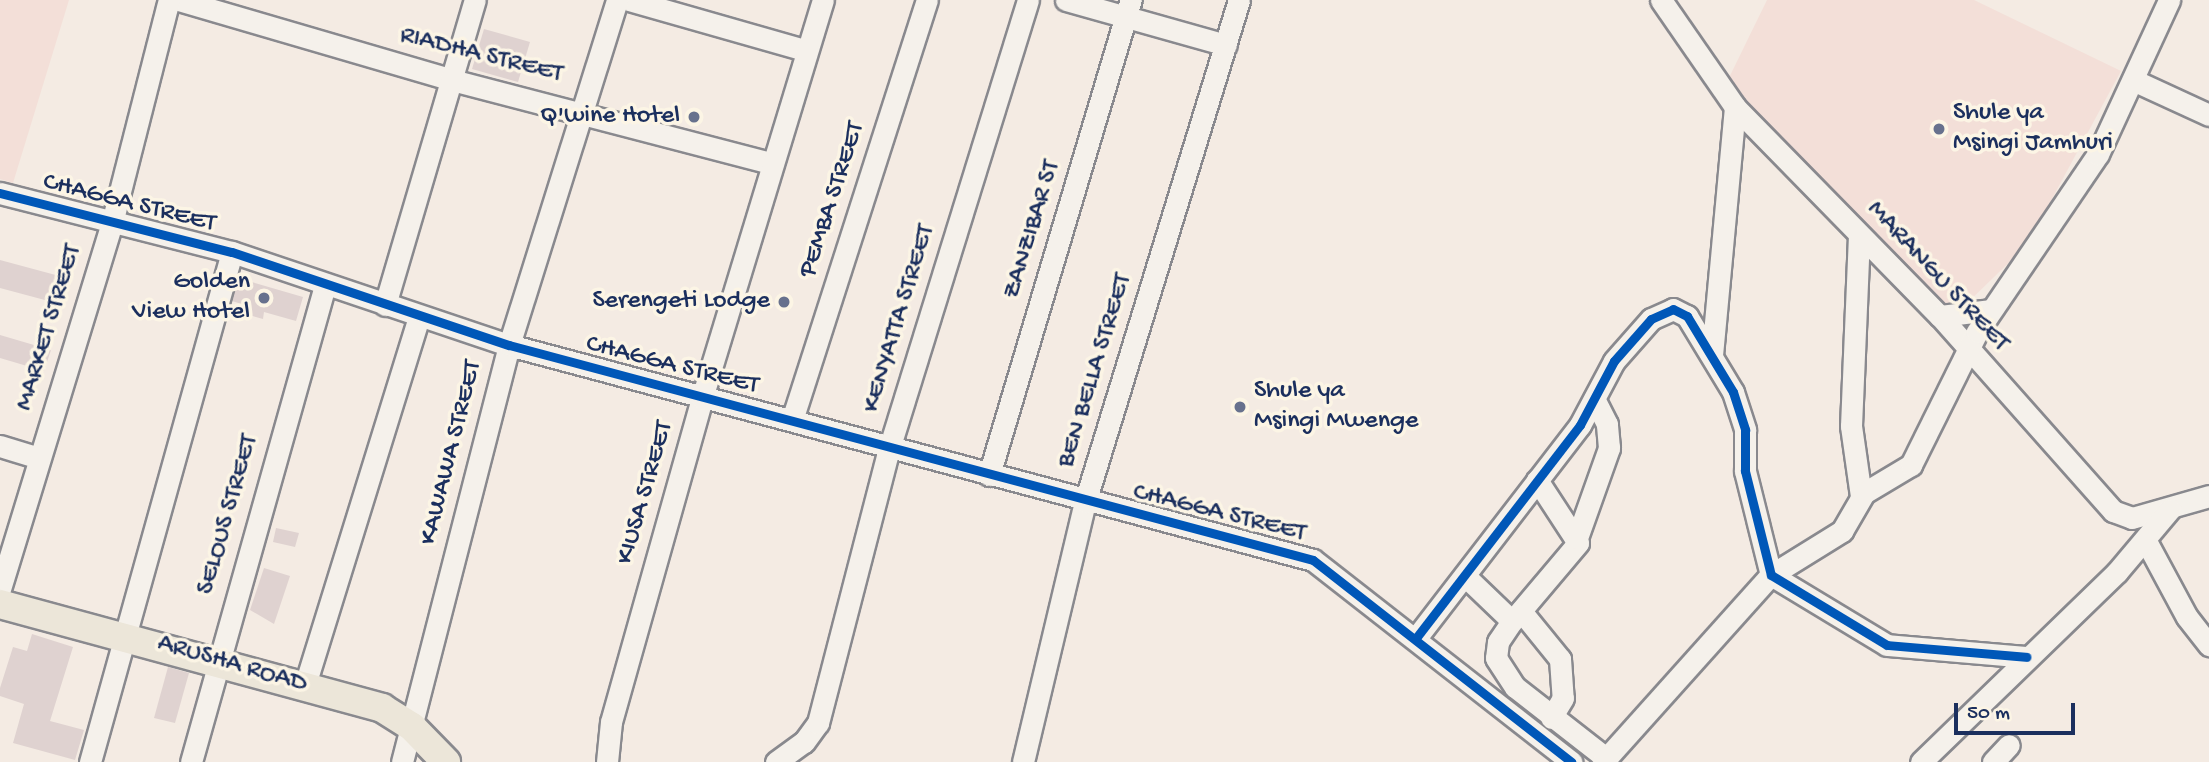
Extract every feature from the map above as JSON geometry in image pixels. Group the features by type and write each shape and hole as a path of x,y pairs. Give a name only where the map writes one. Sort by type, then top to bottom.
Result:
{"main road":[{"name":"ARUSHA ROAD","path":"0,604 215,659 382,708 412,727 446,762"}],"street":[{"name":"MARKET STREET","path":"0,589 113,219 169,0"},
{"name":"RIADHA STREET","path":"179,0 452,80 585,111 770,163"},
{"path":"385,305 475,0"},
{"name":"KAWAWA STREET","path":"402,762 509,345 585,111 617,0"},
{"path":"629,0 804,50"},
{"name":"KIUSA STREET","path":"607,762 611,722 702,398 804,50 823,0"},
{"name":"PEMBA STREET","path":"793,417 927,0"},
{"name":"KENYATTA STREET","path":"776,762 804,743 818,723 889,449 1028,0"},
{"path":"1066,0 1129,8 1226,45"},
{"name":"BEN BELLA STREET","path":"1023,762 1084,502 1238,0"},
{"name":"MARANGU STREET","path":"1662,0 1735,107 1940,316 2113,511 2132,518 2209,496"},
{"path":"1594,399 1606,424 1609,447 1569,559 1516,616 1498,642 1499,669 1551,718 1604,760 1771,575 1842,531 1861,496 1911,465 1990,310 2098,154 2169,0"},
{"name":"ZANZIBAR ST","path":"989,475 1129,8"},
{"path":"2133,80 2209,115"},
{"path":"1712,355 1735,107"},
{"name":"CHAGGA STREET","path":"0,193 113,219 232,252 509,345 702,398 793,417 889,449 1084,502 1294,554 1335,572 1572,762"},
{"path":"1859,235 1851,426 1861,496"},
{"path":"90,762 232,252"},
{"name":"SELOUS STREET","path":"191,762 215,659 325,285"},
{"path":"1940,316 1990,310"},
{"path":"1416,638 1537,480 1594,399 1614,361 1662,312 1682,311 1712,355 1744,423 1743,462 1771,575 1887,645 2026,657"},
{"path":"305,685 419,316"},
{"path":"0,446 39,458"},
{"path":"1537,480 1577,538"},
{"path":"1933,758 2026,657 2146,541 2170,509"},
{"path":"2146,541 2187,617 2209,645"},
{"path":"1465,576 1516,616 1560,659 1563,698 1551,718"},
{"path":"1993,762 2009,745"}],"shaded area":[{"path":"0,0 69,0 13,183 0,179"},
{"path":"1767,0 1974,0 2121,71 2027,245 1961,309 1919,310 1810,197 1723,90"}],"building":[{"path":"484,29 530,42 518,82 472,69"},
{"path":"0,260 63,277 56,303 0,288"},
{"name":"Golden View Hotel","path":"238,278 303,297 296,321 264,312 263,319 249,315 251,307 232,301"},
{"path":"0,335 51,350 44,371 0,358"},
{"path":"276,528 299,533 295,547 273,542"},
{"path":"264,568 290,576 274,624 250,610"},
{"path":"32,634 73,647 50,721 84,730 75,760 13,743 24,704 0,696 0,688 13,647 27,651"},
{"path":"168,667 189,673 175,723 154,718"}],"cycle path":[{"path":"0,193 232,252 509,345 1313,560 1572,762"},
{"path":"1416,638 1580,425 1614,361 1651,319 1673,309 1687,316 1733,392 1745,430 1745,471 1771,575 1887,645 2026,657"}],"place":[{"name":"Q'wine Hotel","path":"694,117"},
{"name":"Shule ya Msingi Jamhuri","path":"1939,129"},
{"name":"Golden View Hotel","path":"264,298"},
{"name":"Serengeti Lodge","path":"784,302"},
{"name":"Shule ya Msingi Mwenge","path":"1240,407"}]}
